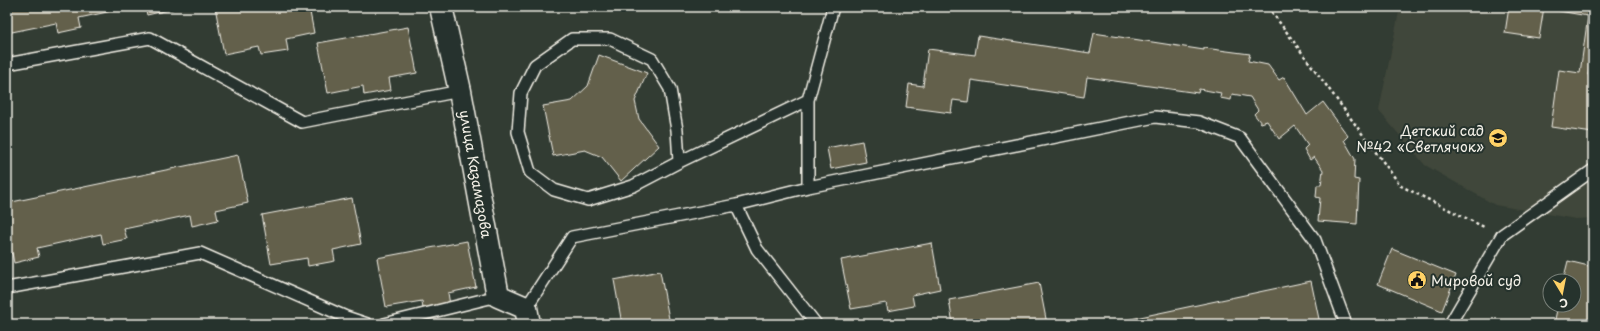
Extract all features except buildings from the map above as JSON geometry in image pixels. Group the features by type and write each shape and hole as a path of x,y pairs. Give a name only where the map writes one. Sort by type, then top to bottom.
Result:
{"street":[{"name":"улица Казамазова","path":"441,7 460,91 498,296"},
{"path":"498,296 527,316"}],"lane":[{"path":"808,188 808,100 833,7"},
{"path":"7,64 150,38 302,122 460,91"},
{"path":"679,162 677,130 670,89 652,59 610,39 572,39 535,65 521,93 518,132 530,172 554,190 588,200 633,186 679,162 808,100"},
{"path":"527,316 572,237 736,205 808,188 1155,117 1199,122 1240,138 1315,240 1346,324"},
{"path":"1450,324 1502,236 1593,170"},
{"path":"736,205 757,249 816,324"},
{"path":"7,288 200,253 346,317 367,324"},
{"path":"384,324 498,296"}],"path":[{"path":"1268,7 1401,186 1502,236"}],"shaded area":[{"name":"Детский сад №42 «Светлячок»","path":"1400,7 1593,7 1593,218 1576,219 1495,205 1425,165 1379,111"}],"place":[{"name":"Детский сад №42 «Светлячок»","path":"1498,138"},
{"name":"Мировой суд","path":"1417,280"}]}
